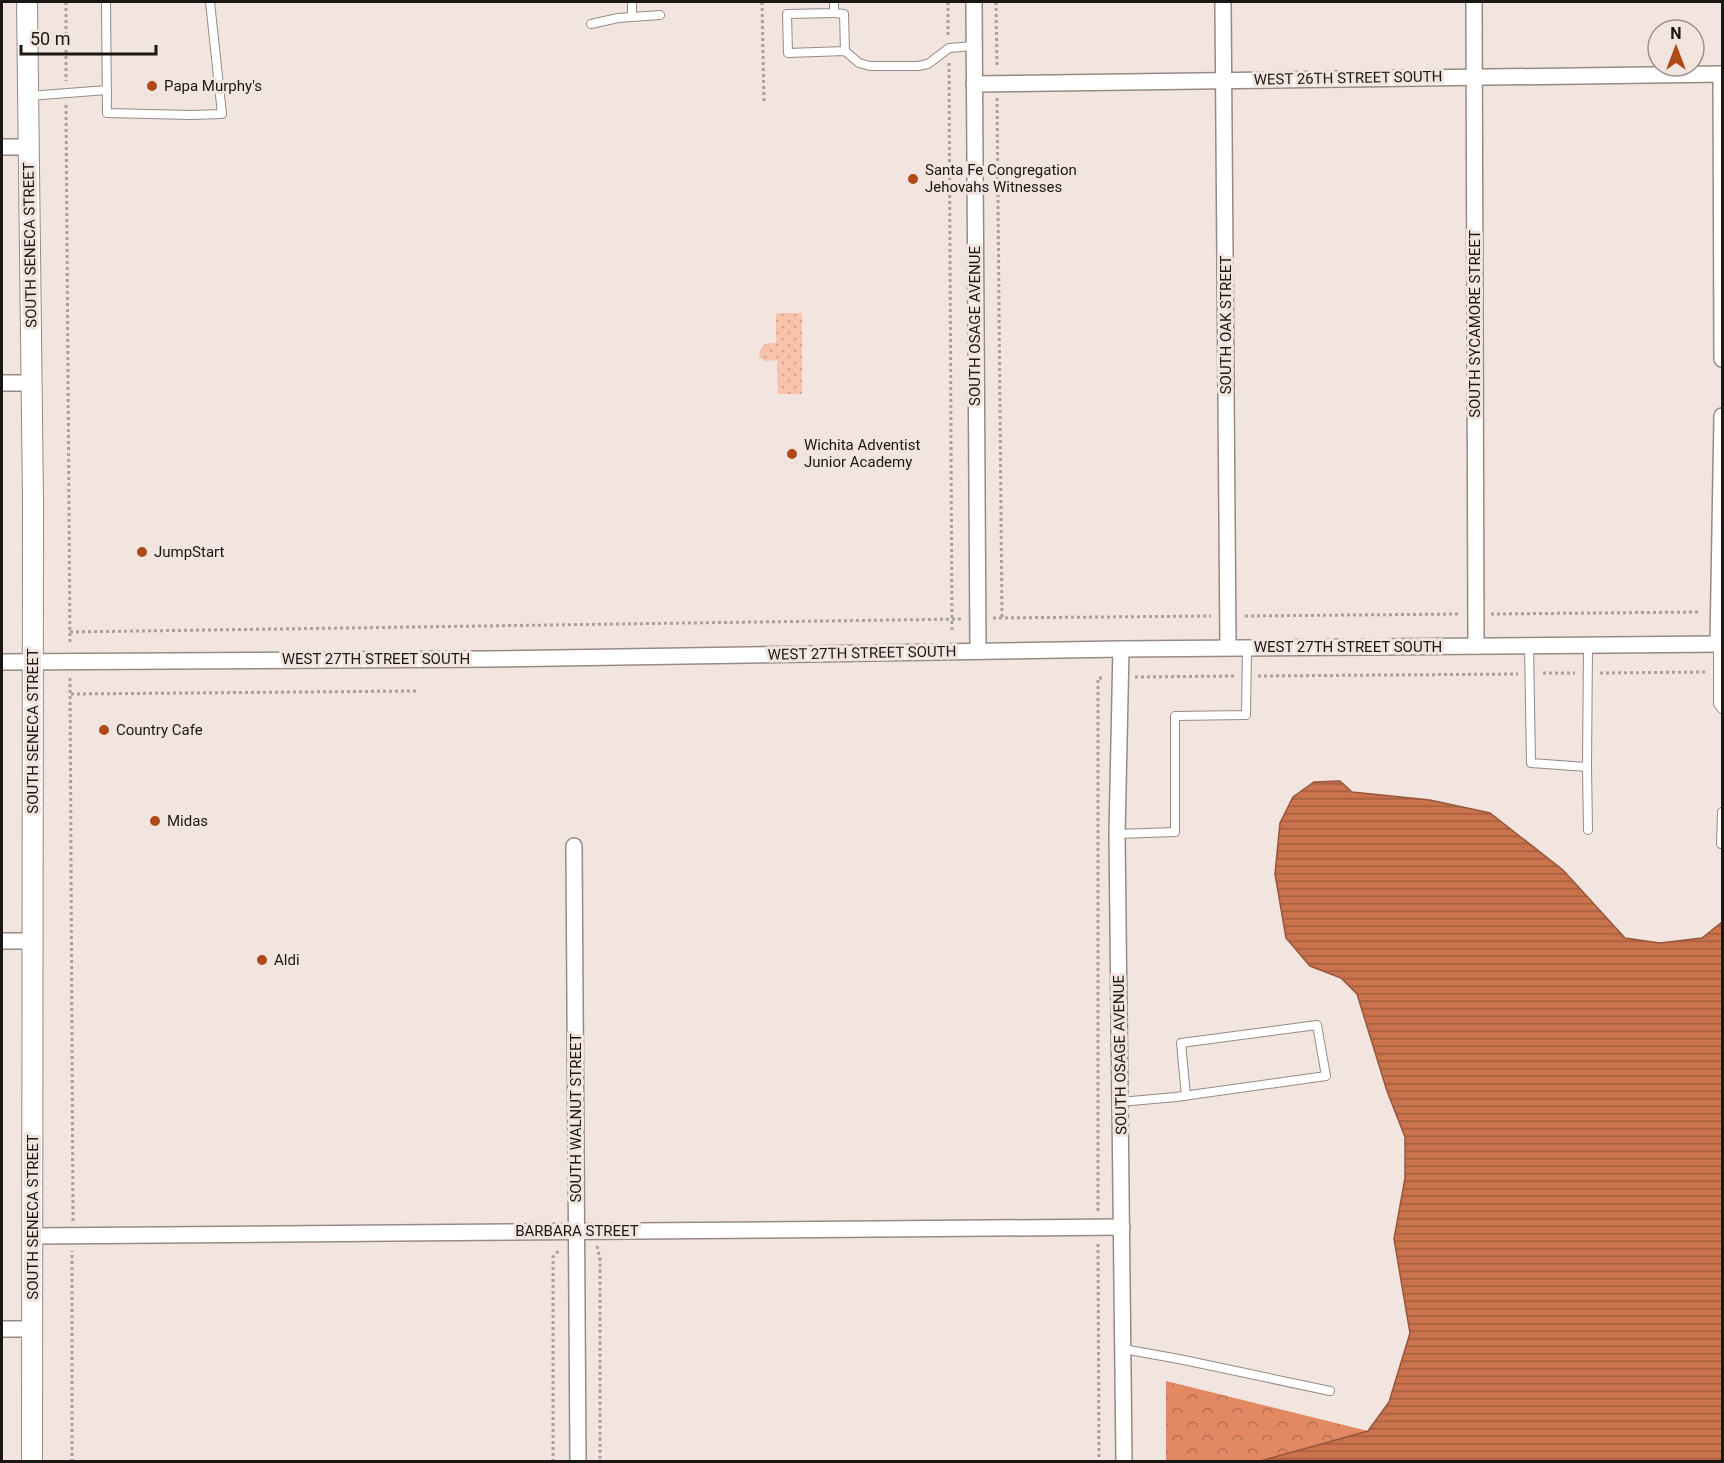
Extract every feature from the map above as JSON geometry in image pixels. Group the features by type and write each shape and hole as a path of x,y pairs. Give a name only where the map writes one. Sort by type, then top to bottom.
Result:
{"street":[{"name":"SOUTH SENECA STREET","path":"27,2 33,383 32,1461"},
{"name":"SOUTH OSAGE AVENUE","path":"974,2 978,651"},
{"name":"SOUTH OAK STREET","path":"1223,2 1227,648"},
{"name":"SOUTH SYCAMORE STREET","path":"1474,2 1476,646"},
{"name":"WEST 26TH STREET SOUTH","path":"974,84 1722,74"},
{"path":"1722,74 1722,359"},
{"path":"2,147 28,147"},
{"path":"2,383 33,383"},
{"path":"1720,644 1722,416"},
{"name":"WEST 27TH STREET SOUTH","path":"2,662 490,659 1121,649 1720,644"},
{"name":"SOUTH OSAGE AVENUE","path":"1121,649 1117,834 1124,1461"},
{"name":"SOUTH WALNUT STREET","path":"574,846 578,1461"},
{"path":"2,940 33,940"},
{"name":"BARBARA STREET","path":"33,1236 1122,1227"},
{"path":"2,1329 33,1329"}],"lane":[{"path":"106,2 107,113 191,115 222,114 210,2"},
{"path":"632,2 632,17"},
{"path":"834,2 834,13"},
{"path":"845,51 844,14 787,14 788,53 845,51 859,63 870,66 902,67 928,64 949,48 974,46"},
{"path":"591,24 618,18 660,15"},
{"path":"28,96 107,90"},
{"path":"1720,644 1718,704 1722,708"},
{"path":"1529,645 1531,763 1587,767"},
{"path":"1588,645 1588,830"},
{"path":"1117,834 1175,832 1175,716 1246,715 1247,648"},
{"path":"1721,844 1722,812"},
{"path":"1120,1102 1186,1096 1326,1076 1317,1025 1181,1043 1186,1096"},
{"path":"1123,1349 1330,1391"}],"path":[{"path":"66,2 72,1461"},
{"path":"762,2 764,102"},
{"path":"948,2 952,631"},
{"path":"996,2 1002,618"},
{"path":"70,632 1002,618 1700,612"},
{"path":"1099,1461 1098,678 1718,672"},
{"path":"70,694 417,691"}],"shaded area":[{"path":"776,313 802,313 802,394 778,394 777,360 765,361 759,357 764,345 776,343"},
{"path":"1340,781 1352,792 1430,800 1490,813 1563,870 1625,938 1660,943 1702,938 1722,922 1722,1461 1260,1461 1368,1431 1389,1402 1410,1333 1394,1239 1405,1178 1405,1137 1387,1091 1357,994 1341,978 1310,966 1286,938 1275,874 1280,823 1293,797 1314,782"}],"green space":[{"path":"1166,1381 1368,1431 1260,1461 1166,1462"}],"place":[{"name":"Papa Murphy's","path":"152,86"},
{"name":"Santa Fe Congregation Jehovahs Witnesses","path":"913,179"},
{"name":"Wichita Adventist Junior Academy","path":"792,454"},
{"name":"JumpStart","path":"142,552"},
{"name":"Country Cafe","path":"104,730"},
{"name":"Midas","path":"155,821"},
{"name":"Aldi","path":"262,960"}]}
